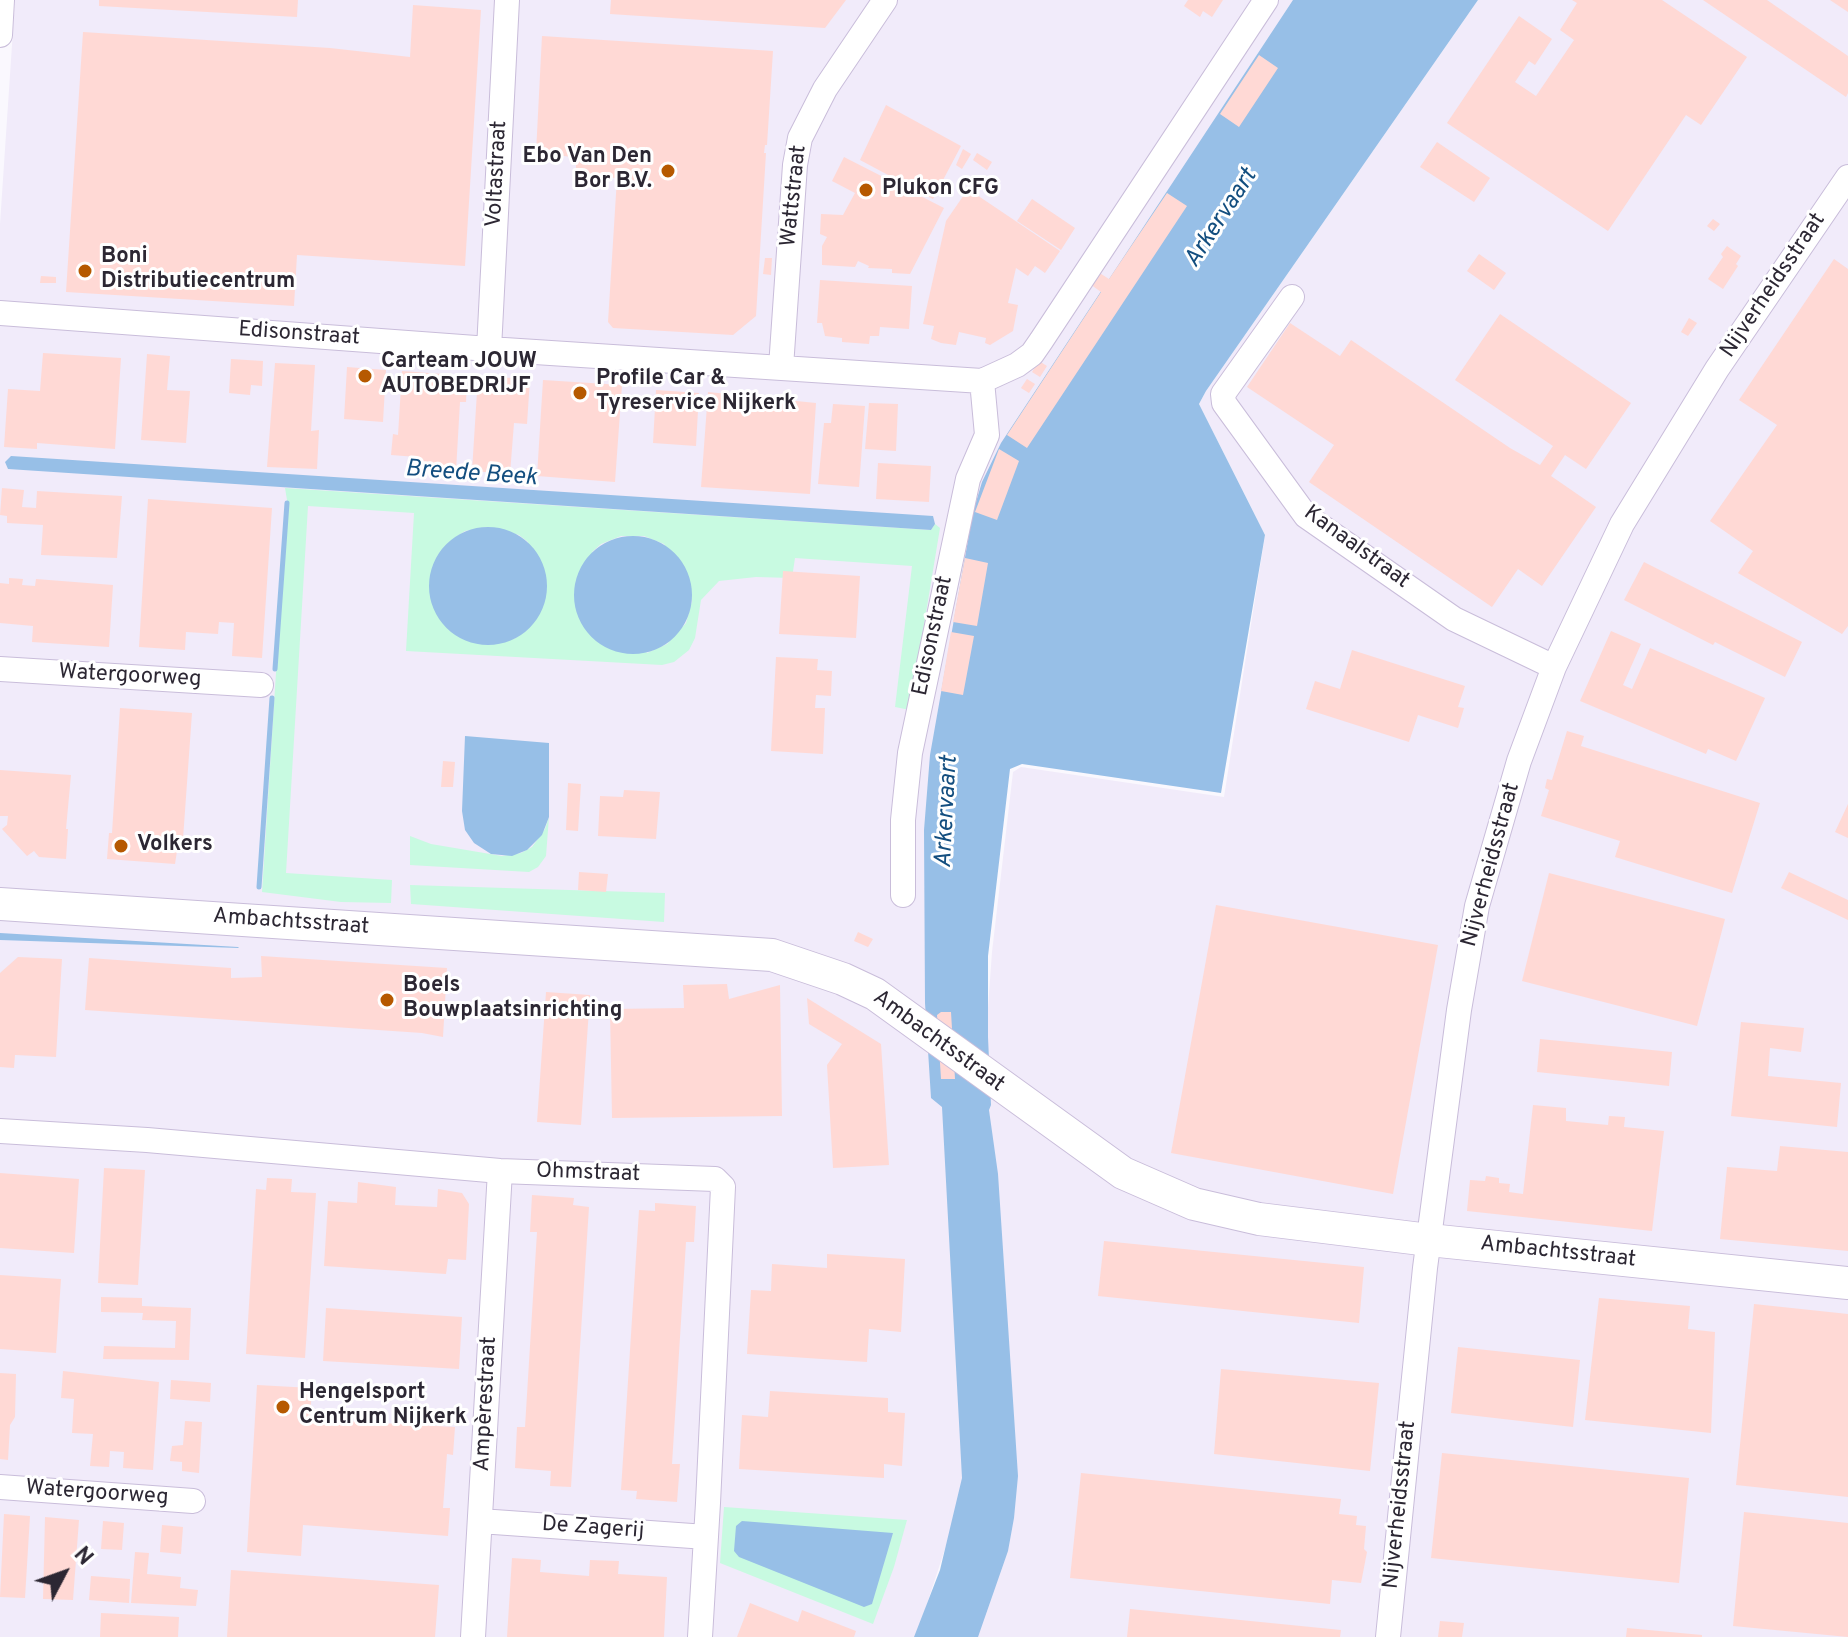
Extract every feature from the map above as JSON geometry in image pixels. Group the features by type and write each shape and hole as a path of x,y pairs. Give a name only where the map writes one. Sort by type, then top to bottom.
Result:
{"main road":[{"name":"Ambachtsstraat","path":"0,904 772,955 875,994 1123,1173 1194,1204 1259,1219 1429,1240 1848,1283"}],"street":[{"path":"0,35 2,0"},
{"name":"Voltastraat","path":"489,349 507,0"},
{"name":"Wattstraat","path":"781,367 795,165 800,138 825,89 885,0"},
{"name":"Edisonstraat","path":"0,313 982,381 1017,365 1032,354 1266,0"},
{"name":"Nijverheidsstraat","path":"1388,1637 1429,1240 1459,1010 1477,906 1519,761 1554,667 1622,524 1673,438 1848,177"},
{"name":"Kanaalstraat","path":"1292,297 1223,394 1224,403 1306,516 1454,619 1554,667"},
{"name":"Edisonstraat","path":"903,895 903,820 910,753 968,479 987,435 982,381"},
{"name":"Watergoorweg","path":"0,669 261,685"},
{"name":"Ohmstraat","path":"0,1131 163,1141 500,1171 715,1179 723,1187 700,1637"},
{"name":"Ampèrestraat","path":"473,1637 500,1171"},
{"name":"Watergoorweg","path":"0,1487 193,1501"},
{"name":"De Zagerij","path":"480,1521 706,1537"}],"shaded area":[{"name":"Arkervaart","path":"15,0 1335,0 987,525 985,1050 992,952 1013,772 1021,767 1224,797 1265,535 1199,404 1478,0 1848,0 1848,1637 967,1637 992,1158 987,1081 955,1106 972,1467 916,1637 0,1637 0,224"}],"green space":[{"path":"285,488 931,530 935,524 940,528 910,710 895,707 912,566 795,558 792,578 756,577 719,581 701,600 695,638 689,650 674,662 662,665 406,651 414,513 308,506 286,873 392,880 391,903 341,902 262,892 287,500","holes":["487,527 519,535 528,542 527,630 514,639 456,537 465,531","621,536 644,536 664,544 692,601 686,623 667,644 647,653 592,552 601,544"]},
{"path":"549,817 546,856 538,867 529,872 410,865 410,836 431,844 502,856 521,853 532,847 545,829"},
{"path":"410,885 665,893 664,922 411,904"},
{"path":"724,1507 907,1520 873,1624 720,1563"}],"water":[{"path":"1293,0 1478,0 1199,404 1265,535 1221,793 1022,764 1010,769 988,956 988,1037 989,1110 998,1174 1018,1476 1014,1518 1008,1551 978,1637 914,1637 940,1570 962,1478 942,1107 931,1098 925,1003 924,830 930,755 973,512 982,482 1001,443"},
{"path":"11,456 933,516 935,524 931,530 8,469 5,462"},
{"path":"488,527 510,532 530,544 542,564 547,586 542,608 530,628 510,640 488,645 466,640 446,628 434,608 429,586 434,564 446,544 466,532"},
{"path":"633,536 656,540 675,553 688,572 692,595 688,618 675,637 656,650 633,654 610,650 591,637 578,618 574,595 578,572 591,553 610,540"},
{"path":"465,736 549,743 549,817 542,835 527,850 512,856 491,854 474,843 465,830 462,811"},
{"path":"0,933 238,947 239,948 0,940"},
{"path":"742,1521 893,1533 872,1604 864,1607 739,1557 734,1551 736,1526"}],"building":[{"path":"99,0 298,0 297,17 99,6"},
{"path":"611,0 846,0 825,28 610,14"},
{"path":"1188,0 1223,0 1212,17 1203,11 1200,17 1184,6"},
{"path":"1572,0 1662,0 1747,57 1701,125 1686,115 1608,231 1447,123 1519,16 1552,39 1535,65 1529,61 1515,82 1536,96 1574,40 1560,30 1577,3"},
{"path":"1703,0 1767,0 1848,56 1846,97"},
{"path":"1830,0 1848,0 1848,12"},
{"path":"413,5 481,10 465,266 297,255 294,306 66,292 83,32 330,48 410,57"},
{"path":"542,36 773,51 764,153 756,316 733,335 613,328 608,322 617,178 580,176 576,163 582,158 536,153"},
{"path":"1259,55 1278,68 1239,127 1220,114"},
{"path":"886,105 961,146 933,199 860,160"},
{"path":"1437,142 1490,178 1474,202 1420,167"},
{"path":"963,149 971,154 962,169 956,165"},
{"path":"977,153 992,162 987,170 973,160"},
{"path":"844,157 944,208 910,274 892,273 892,269 868,268 858,261 855,267 822,265 822,246 827,237 820,234 821,214 843,215 855,193 832,181"},
{"path":"968,189 1060,251 1045,273 1035,266 1028,276 1016,268 1008,303 1018,305 1013,331 990,345 985,343 986,338 959,332 956,345 941,343 931,339 934,326 923,324 946,221"},
{"path":"1167,193 1187,206 1027,448 1007,435 1101,292 1090,284 1098,272 1109,279"},
{"path":"1032,199 1075,228 1061,250 1017,221"},
{"path":"1713,219 1720,224 1714,231 1707,226"},
{"path":"1727,246 1741,256 1723,289 1708,279"},
{"path":"1479,254 1506,273 1494,290 1467,271"},
{"path":"765,258 772,258 771,275 763,274"},
{"path":"1834,259 1848,269 1848,626 1842,634 1738,573 1753,551 1710,521 1777,425 1739,400"},
{"path":"41,276 56,277 56,283 40,283"},
{"path":"820,280 912,286 909,329 880,327 879,336 870,336 869,344 842,342 842,338 825,336 822,323 817,323"},
{"path":"1500,314 1631,403 1586,469 1565,455 1551,476 1596,507 1542,586 1518,569 1492,607 1309,482 1334,445 1247,387 1290,323 1340,356 1351,340 1540,465 1553,446 1455,380"},
{"path":"1689,318 1697,323 1688,336 1681,332"},
{"path":"43,353 121,358 115,449 37,443 37,449 4,447 8,389 40,391"},
{"path":"147,354 170,356 167,390 190,391 186,443 141,440"},
{"path":"231,359 263,361 262,386 251,385 250,395 229,393"},
{"path":"1039,361 1047,366 1040,377 1032,372"},
{"path":"275,363 315,365 311,431 319,430 317,469 267,467"},
{"path":"347,367 386,370 383,422 344,419"},
{"path":"402,371 442,374 442,380 467,382 466,402 460,402 456,471 416,468 417,457 391,455 393,434 398,435"},
{"path":"478,376 530,379 527,424 514,423 510,474 472,471"},
{"path":"1027,379 1035,384 1029,393 1021,388"},
{"path":"543,380 622,385 615,482 537,476"},
{"path":"656,390 699,393 696,446 653,443"},
{"path":"708,392 816,403 810,494 701,487"},
{"path":"869,403 898,404 896,451 865,449"},
{"path":"833,404 865,406 859,487 818,484 824,423 831,423"},
{"path":"999,449 1019,461 997,520 975,512"},
{"path":"878,463 931,466 929,502 876,499"},
{"path":"2,488 24,490 22,507 36,508 37,491 122,496 117,558 41,555 43,525 7,523 7,516 0,515"},
{"path":"148,499 272,508 262,658 232,656 234,623 219,622 218,634 186,632 185,650 139,647"},
{"path":"965,558 988,563 977,626 953,622"},
{"path":"1644,562 1802,642 1785,677 1624,600"},
{"path":"783,571 860,576 856,638 779,634"},
{"path":"9,578 23,579 22,585 35,586 36,579 113,585 109,647 32,642 33,626 0,623 0,583 9,584"},
{"path":"1611,631 1641,644 1623,685 1632,689 1650,648 1765,698 1736,761 1708,749 1706,754 1580,701"},
{"path":"951,632 974,636 963,695 941,691"},
{"path":"1352,650 1465,686 1458,707 1464,708 1458,728 1418,715 1409,742 1306,709 1315,681 1340,689"},
{"path":"776,657 818,659 817,670 832,671 831,696 816,695 815,708 825,708 823,754 771,751"},
{"path":"120,708 192,713 183,839 179,838 175,864 107,859 109,833 112,833"},
{"path":"1567,731 1584,736 1581,746 1760,803 1732,893 1615,857 1620,841 1541,816 1549,790 1545,788 1547,779 1552,780"},
{"path":"443,761 455,762 453,787 441,787"},
{"path":"0,770 71,775 66,859 39,857 34,851 27,856 2,829 7,825 8,816 0,816"},
{"path":"568,783 581,784 578,831 566,830"},
{"path":"624,790 660,792 656,839 598,836 600,796 623,797"},
{"path":"1848,804 1848,838 1835,832"},
{"path":"579,872 608,874 606,892 578,890"},
{"path":"1789,872 1848,900 1848,920 1781,888"},
{"path":"1549,873 1725,919 1697,1026 1522,981"},
{"path":"1216,905 1438,945 1393,1194 1171,1153"},
{"path":"858,932 873,939 868,947 854,941"},
{"path":"261,956 447,968 443,1037 422,1033 85,1010 89,958 231,968 231,978 262,977"},
{"path":"18,957 62,959 56,1057 15,1055 14,1068 0,1067 0,973"},
{"path":"727,984 729,999 780,985 782,1116 612,1118 610,1009 684,1008 683,985"},
{"path":"546,992 590,995 581,1125 537,1122"},
{"path":"807,998 881,1044 889,1165 833,1168 827,1065 842,1044 809,1024"},
{"path":"951,1012 955,1079 941,1079 937,1015"},
{"path":"1741,1022 1804,1028 1801,1052 1770,1048 1768,1076 1841,1083 1837,1127 1731,1116"},
{"path":"1540,1039 1672,1052 1669,1086 1537,1072"},
{"path":"1533,1105 1566,1108 1566,1121 1608,1125 1609,1116 1625,1117 1624,1127 1664,1131 1652,1231 1467,1211 1470,1180 1485,1181 1486,1176 1499,1178 1499,1183 1510,1184 1509,1192 1523,1194"},
{"path":"1780,1146 1848,1152 1848,1251 1720,1239 1727,1167 1777,1171"},
{"path":"104,1168 145,1170 138,1285 98,1283"},
{"path":"0,1173 79,1179 74,1253 0,1248"},
{"path":"267,1178 292,1179 291,1192 316,1193 305,1358 246,1354 256,1189 266,1190"},
{"path":"358,1182 396,1187 395,1205 437,1207 438,1189 462,1193 469,1204 466,1260 448,1259 446,1274 324,1266 328,1201 357,1203"},
{"path":"532,1195 574,1198 573,1205 589,1207 571,1487 550,1486 551,1471 515,1468 517,1427 525,1427 537,1232 530,1232"},
{"path":"655,1203 696,1206 694,1242 686,1242 672,1464 680,1464 677,1502 636,1499 637,1491 621,1490 639,1210 655,1211"},
{"path":"1104,1241 1364,1267 1359,1323 1098,1296"},
{"path":"827,1254 905,1259 901,1332 869,1329 867,1362 747,1354 751,1290 771,1291 772,1264 827,1268"},
{"path":"0,1275 61,1279 56,1353 0,1349"},
{"path":"101,1297 142,1298 142,1306 191,1308 189,1360 103,1359 104,1346 175,1348 176,1321 142,1320 143,1313 101,1312"},
{"path":"1599,1298 1690,1306 1688,1329 1715,1332 1711,1433 1585,1420"},
{"path":"1754,1304 1848,1314 1848,1497 1736,1485"},
{"path":"326,1308 462,1317 459,1369 323,1361"},
{"path":"1458,1347 1580,1360 1573,1427 1451,1413"},
{"path":"1221,1369 1379,1383 1370,1471 1214,1454"},
{"path":"63,1371 159,1382 153,1470 123,1468 124,1452 110,1451 109,1467 90,1466 93,1434 72,1433 74,1399 61,1398"},
{"path":"0,1373 16,1374 15,1417 10,1425 8,1460 0,1459"},
{"path":"171,1380 211,1383 210,1402 170,1399"},
{"path":"257,1385 312,1388 310,1419 455,1427 453,1455 447,1454 443,1508 450,1508 448,1536 303,1525 301,1556 247,1552"},
{"path":"770,1391 888,1398 888,1412 905,1413 902,1466 884,1464 884,1478 739,1469 742,1415 768,1417"},
{"path":"185,1421 202,1422 199,1473 182,1471 182,1462 170,1461 172,1446 183,1445"},
{"path":"1442,1453 1689,1478 1679,1583 1431,1558"},
{"path":"1081,1473 1341,1499 1339,1514 1357,1516 1356,1525 1366,1526 1364,1549 1367,1552 1361,1583 1332,1580 1330,1604 1070,1578"},
{"path":"1744,1512 1848,1523 1848,1637 1733,1626"},
{"path":"4,1514 30,1516 25,1598 0,1597"},
{"path":"45,1517 79,1520 73,1600 43,1599"},
{"path":"103,1521 124,1523 122,1550 101,1549"},
{"path":"162,1525 183,1527 181,1554 160,1552"},
{"path":"135,1552 149,1553 147,1574 181,1577 180,1588 198,1590 196,1606 131,1603"},
{"path":"512,1558 541,1560 540,1572 589,1576 590,1560 619,1561 618,1574 667,1577 664,1637 507,1637"},
{"path":"231,1570 439,1585 435,1637 227,1637"},
{"path":"91,1576 130,1579 129,1603 89,1600"},
{"path":"750,1603 798,1622 802,1610 856,1631 854,1637 737,1637"},
{"path":"1130,1609 1341,1630 1340,1637 1127,1637"},
{"path":"101,1613 179,1617 178,1637 100,1637"},
{"path":"1440,1621 1464,1623 1462,1637 1438,1637"},
{"path":"1627,1628 1702,1635 1702,1637 1626,1637"}],"waterway":[{"path":"275,669 287,503"},
{"path":"259,887 272,698"}],"place":[{"name":"Ebo Van Den Bor B.V.","path":"668,171"},
{"name":"Plukon CFG","path":"866,190"},
{"name":"Boni Distributiecentrum","path":"85,271"},
{"name":"Carteam JOUW AUTOBEDRIJF","path":"365,376"},
{"name":"Profile Car & Tyreservice Nijkerk","path":"580,393"},
{"name":"Volkers","path":"121,846"},
{"name":"Boels Bouwplaatsinrichting","path":"387,1000"},
{"name":"Hengelsport Centrum Nijkerk","path":"283,1407"}],"water label":[{"name":"Breede Beek","path":"471,475"}]}
